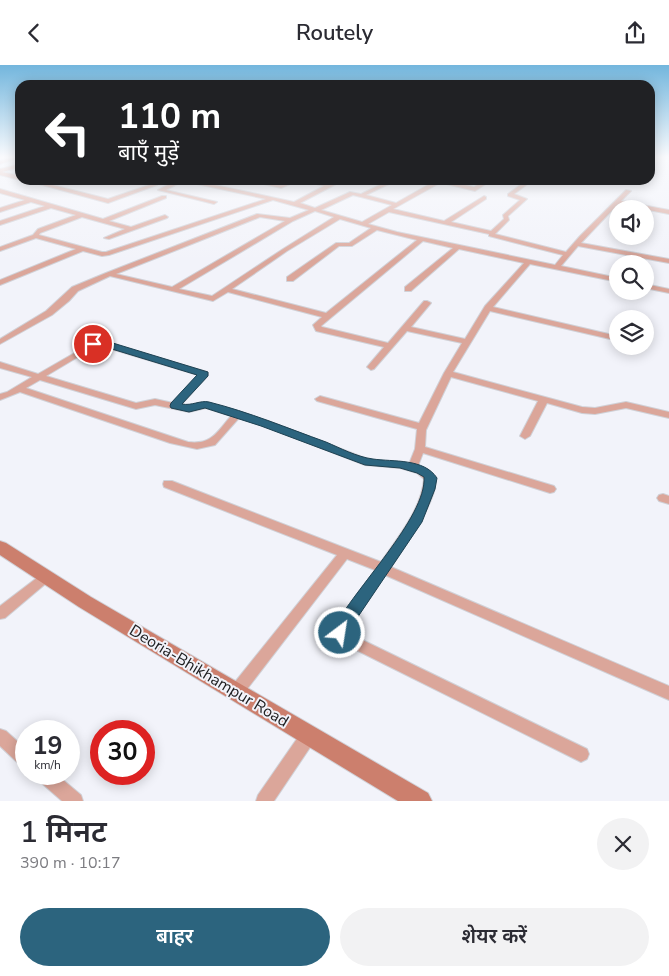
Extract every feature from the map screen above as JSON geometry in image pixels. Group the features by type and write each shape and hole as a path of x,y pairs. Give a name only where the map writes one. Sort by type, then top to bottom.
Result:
{"main road":[{"name":"Deoria-Bhikhampur Road","path":"0,547 86,603 420,801"}],"street":[{"path":"75,192 108,201 135,192"},
{"path":"171,192 214,202"},
{"path":"241,192 294,204 363,225 422,239 609,278"},
{"path":"294,204 317,192"},
{"path":"362,195 368,192"},
{"path":"363,225 419,192"},
{"path":"492,233 507,219 505,216 524,199 510,195 514,192"},
{"path":"0,196 8,193 131,229"},
{"path":"172,290 291,220 350,193 397,205"},
{"path":"102,221 164,197"},
{"path":"445,223 484,198"},
{"path":"0,249 36,236 107,254 271,199"},
{"path":"0,210 31,200"},
{"path":"115,200 124,202"},
{"path":"132,204 141,206"},
{"path":"0,223 51,206"},
{"path":"654,209 669,212"},
{"path":"388,210 492,233 491,235 499,238 568,254"},
{"path":"556,268 576,243 609,210"},
{"path":"36,236 36,232 40,230 81,215"},
{"path":"0,342 50,313 74,289 108,274 259,215 291,220"},
{"path":"107,238 165,217"},
{"path":"108,274 210,299 227,290 285,250 339,217"},
{"path":"290,279 338,244 350,245 376,228"},
{"path":"390,346 316,327 422,239"},
{"path":"576,243 669,261"},
{"path":"408,289 458,247"},
{"path":"0,283 82,249"},
{"path":"412,468 420,449 422,427 448,373 488,308 528,262"},
{"path":"654,288 669,291"},
{"path":"227,290 327,316"},
{"path":"371,367 427,303"},
{"path":"488,308 609,337"},
{"path":"406,327 467,342"},
{"path":"0,397 19,389 93,344 103,343 204,374 175,406"},
{"path":"0,365 136,406 155,402 189,409 206,405 369,463 400,465 421,470 430,478 429,489 415,522 340,633 343,637 580,754"},
{"path":"448,373 589,411 626,405 669,415"},
{"path":"19,389 199,448 209,446 237,415"},
{"path":"320,399 422,427"},
{"path":"525,436 544,399"},
{"path":"420,449 550,489"},
{"path":"168,484 383,568 669,693"},
{"path":"236,692 345,553"},
{"path":"0,614 46,577"},
{"path":"264,801 309,735"},
{"path":"0,736 15,749"},
{"path":"57,785 75,801"}],"route":[{"path":"93,344 103,343 202,372 204,376 175,406 189,409 206,405 265,423 369,463 400,465 421,470 428,475 430,478 429,489 415,522 340,633"}]}
